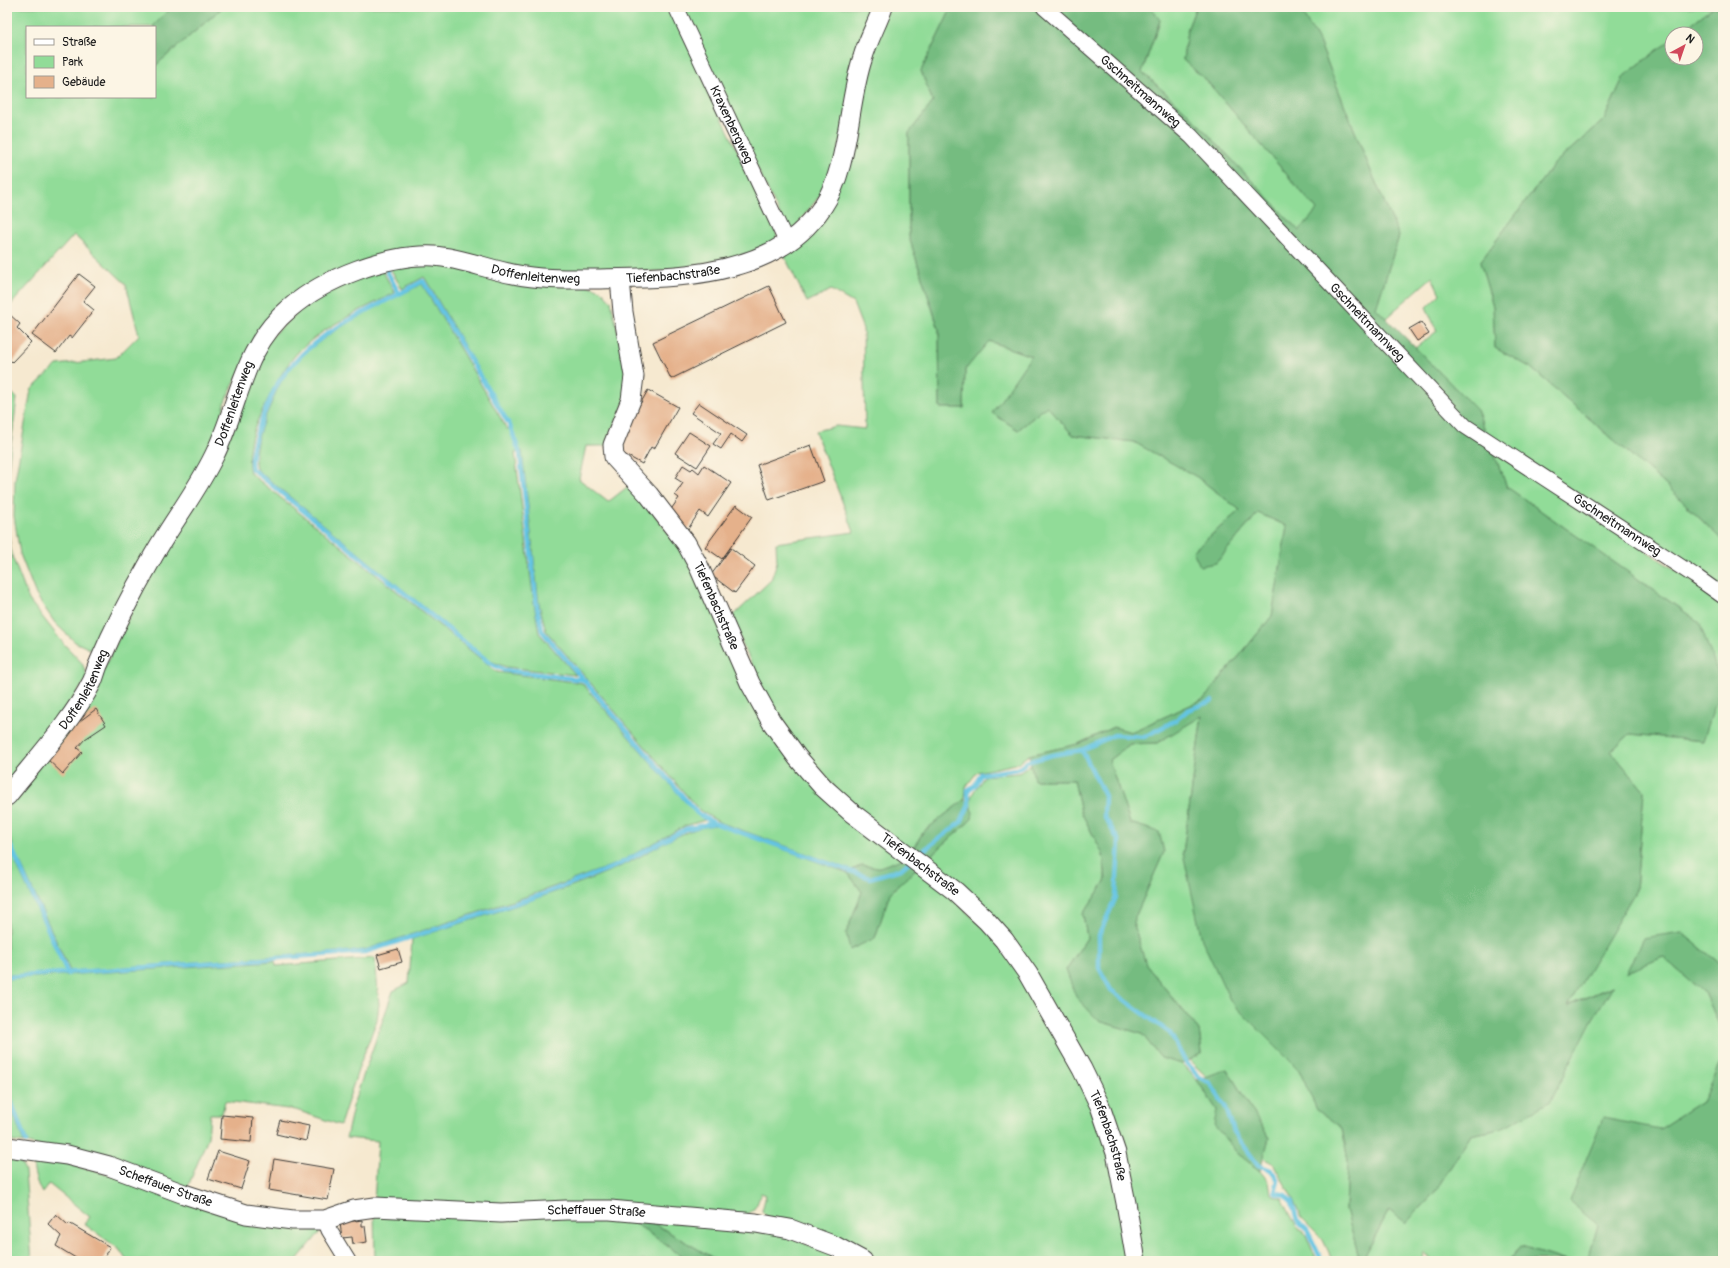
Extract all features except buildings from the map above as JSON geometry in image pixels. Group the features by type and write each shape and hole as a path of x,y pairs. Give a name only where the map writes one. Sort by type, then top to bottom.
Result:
{"street":[{"name":"Kraxenbergweg","path":"676,7 787,243"},
{"name":"Tiefenbachstraße","path":"883,7 862,58 837,176 824,204 809,224 787,243 765,255 695,274 620,279 623,312 634,376 631,400 613,445 614,457 649,495 686,543 699,566 750,683 771,720 797,757 823,787 852,813 955,891 986,920 1004,940 1028,974 1082,1069 1100,1106 1116,1153 1136,1261"},
{"name":"Gschneitmannweg","path":"1044,7 1191,136 1465,426 1695,576 1723,596"},
{"name":"Doffenleitenweg","path":"7,796 75,709 92,682 99,663 152,559 197,488 216,453 244,372 262,339 288,309 310,293 335,280 370,266 402,258 434,256 514,274 559,279 620,279"},
{"name":"Scheffauer Straße","path":"7,1147 67,1155 109,1166 184,1194 246,1214 293,1220 325,1220 354,1210 375,1207 501,1213 566,1210 610,1210 756,1223 790,1229 835,1246 863,1261"},
{"path":"325,1220 329,1230 348,1261"}],"green space":[{"path":"7,7 172,7 153,26 26,26 26,98 156,98 156,65 223,7 670,7 777,235 774,242 764,250 668,271 526,273 452,254 311,285 239,374 226,399 216,441 98,649 92,650 75,642 55,623 36,595 20,554 14,516 15,480 31,390 57,365 116,358 139,335 126,284 74,235 7,309"},
{"path":"172,7 223,7 156,65 156,26 153,26"},
{"path":"680,7 877,7 829,184 792,231 785,226"},
{"path":"888,7 952,7 921,71 933,102 909,133 909,237 939,330 940,408 964,408 965,370 988,341 1031,356 993,413 1018,430 1047,406 1073,435 1134,442 1197,477 1240,510 1193,551 1216,563 1258,513 1287,526 1272,616 1204,699 1131,732 1113,727 1078,744 1029,755 1016,764 977,772 966,787 965,799 923,832 911,852 857,812 777,721 731,618 771,580 777,562 776,543 854,532 815,431 836,426 865,429 863,329 853,303 831,290 807,302 783,253 823,218 863,72"},
{"path":"952,7 1150,7 1160,20 1142,72 1188,113 1299,231 1317,210 1206,80 1183,60 1187,30 1196,7 1220,7 1228,11 1232,7 1298,7 1318,39 1370,169 1399,236 1376,308 1477,410 1507,487 1699,622 1722,684 1703,741 1630,734 1611,751 1644,791 1636,890 1568,1006 1613,986 1592,1020 1551,1101 1500,1129 1471,1135 1434,1193 1405,1223 1389,1210 1362,1261 1360,1261 1346,1209 1348,1161 1342,1128 1317,1110 1299,1070 1231,1002 1202,940 1183,853 1202,716 1157,743 1130,744 1109,760 1130,823 1159,832 1164,852 1133,922 1146,965 1199,1030 1202,1053 1182,1064 1161,1058 1142,1034 1099,1021 1076,997 1066,970 1087,938 1083,914 1106,880 1103,854 1081,812 1074,780 1034,780 1029,755 1078,744 1114,727 1131,732 1204,699 1272,616 1287,526 1258,513 1216,563 1200,566 1193,551 1240,510 1197,477 1134,442 1073,435 1047,406 1018,430 992,413 1031,356 989,341 965,370 964,408 940,408 939,329 909,237 909,133 933,102 921,71"},
{"path":"1150,7 1196,7 1187,30 1183,60 1206,80 1317,210 1299,231 1188,113 1142,72 1160,21"},
{"path":"1298,7 1713,7 1688,26 1664,26 1664,45 1624,76 1604,120 1554,164 1480,262 1493,306 1495,348 1530,367 1668,487 1723,541 1723,591 1488,437 1477,410 1415,348 1437,331 1426,307 1440,294 1432,277 1386,318 1376,308 1399,236 1370,169 1318,39"},
{"path":"1713,7 1723,7 1723,541 1668,487 1530,367 1495,348 1493,306 1480,262 1554,164 1604,120 1624,76 1664,45 1664,66 1704,66 1704,26 1688,26"},
{"path":"431,261 587,285 601,290 611,301 628,377 626,399 606,446 586,446 579,479 608,502 631,484 684,553 766,720 905,858 877,868 862,865 852,870 719,822 699,810 546,631 539,604 522,451 515,453 539,633 576,675 506,667 490,661 256,469 255,455 257,441 262,426 281,382 293,366 308,351 344,325 422,284 507,429 512,428 424,277 402,289 389,266"},
{"path":"381,268 395,293 346,318 311,340 289,363 274,386 253,433 248,457 250,473 497,672 582,683 694,812 705,820 685,826 616,864 534,894 364,950 70,971 20,862 16,864 66,972 7,975 7,845 8,847 13,845 7,832 7,808 89,699 263,345 318,293"},
{"path":"7,388 17,398 7,477"},
{"path":"1493,451 1723,601 1723,966 1681,932 1626,972 1663,957 1706,995 1723,1033 1723,1057 1702,1102 1660,1129 1598,1225 1588,1261 1566,1261 1521,1247 1508,1261 1432,1261 1424,1251 1423,1261 1362,1261 1389,1210 1405,1223 1434,1193 1471,1135 1500,1129 1592,1020 1612,986 1567,1006 1636,890 1644,791 1611,751 1630,734 1703,741 1699,622 1507,487"},
{"path":"7,526 12,556 29,600 63,643 82,663 88,678 7,788"},
{"path":"1202,715 1183,853 1231,1002 1299,1070 1318,1110 1342,1128 1348,1161 1346,1209 1360,1261 1333,1261 1323,1240 1301,1218 1292,1197 1273,1163 1263,1158 1269,1138 1227,1069 1207,1077 1189,1060 1202,1053 1199,1030 1146,965 1133,922 1164,852 1159,832 1130,823 1109,760 1130,744 1157,743"},
{"path":"1031,765 1035,780 1074,780 1081,812 1103,854 1106,880 1083,914 1087,938 1066,970 1099,1021 1142,1034 1161,1058 1182,1064 1197,1080 1217,1110 1237,1153 1260,1171 1269,1182 1271,1194 1282,1198 1296,1226 1306,1235 1317,1261 1139,1261 1116,1137 1033,975 924,862 972,819 972,796 984,776 1019,773"},
{"path":"965,799 973,812 972,819 924,862 911,852 923,832"},
{"path":"717,825 848,873 862,892 846,933 875,938 890,893 918,867 1007,949 1098,1110 1132,1261 877,1261 828,1236 768,1218 762,1211 766,1195 761,1193 756,1207 744,1216 374,1202 378,1141 346,1138 354,1102 393,991 409,983 412,939 566,888 617,868 677,836 703,827"},
{"path":"905,858 918,867 890,893 875,938 850,950 846,933 862,892 848,873 862,865 877,868"},
{"path":"1681,932 1723,966 1723,1033 1706,995 1663,957 1626,973 1643,938"},
{"path":"375,958 379,1004 377,1020 360,1064 340,1125 296,1110 225,1101 222,1114 210,1114 208,1137 187,1189 28,1143 7,1085 7,979 275,961 276,966"},
{"path":"1723,1057 1723,1261 1588,1261 1598,1225 1569,1201 1603,1118 1660,1129 1702,1102"},
{"path":"1227,1069 1269,1138 1260,1171 1237,1153 1214,1125 1217,1110 1197,1080"},
{"path":"7,1097 24,1143 7,1141"},
{"path":"7,1153 16,1157 25,1172 32,1261 7,1261"},
{"path":"35,1156 320,1227 321,1231 296,1261 237,1261 217,1256 216,1261 127,1261 119,1249 84,1224 90,1217 49,1184 42,1193 36,1180 33,1165"},
{"path":"374,1212 626,1217 689,1261 375,1261"},
{"path":"626,1217 648,1220 718,1261 689,1261"},
{"path":"648,1220 770,1230 851,1261 718,1261"},
{"path":"1521,1247 1566,1261 1508,1261"}],"waterway":[{"path":"385,267 399,294 423,281 510,426 520,454 537,607 542,631 697,813 714,823 870,878 901,869 909,862"},
{"path":"399,294 349,320 305,351 292,365 277,384 263,416 252,450 252,469 490,663 504,670 585,680"},
{"path":"916,856 961,822 969,805 968,790 975,785 981,774 1018,769 1027,762 1052,755 1082,750 1114,735 1144,737 1176,720 1188,710 1212,701"},
{"path":"1082,750 1105,796 1104,816 1119,841 1116,897 1099,935 1099,968 1111,990 1170,1033 1186,1063 1198,1076 1210,1083 1226,1108 1234,1132 1258,1165 1271,1170 1278,1180 1275,1192 1285,1195 1292,1202 1297,1221 1307,1230 1322,1261"},
{"path":"7,977 365,952 535,897 616,866 686,829 714,823"},
{"path":"7,838 68,974"},
{"path":"7,1090 26,1142"}]}
